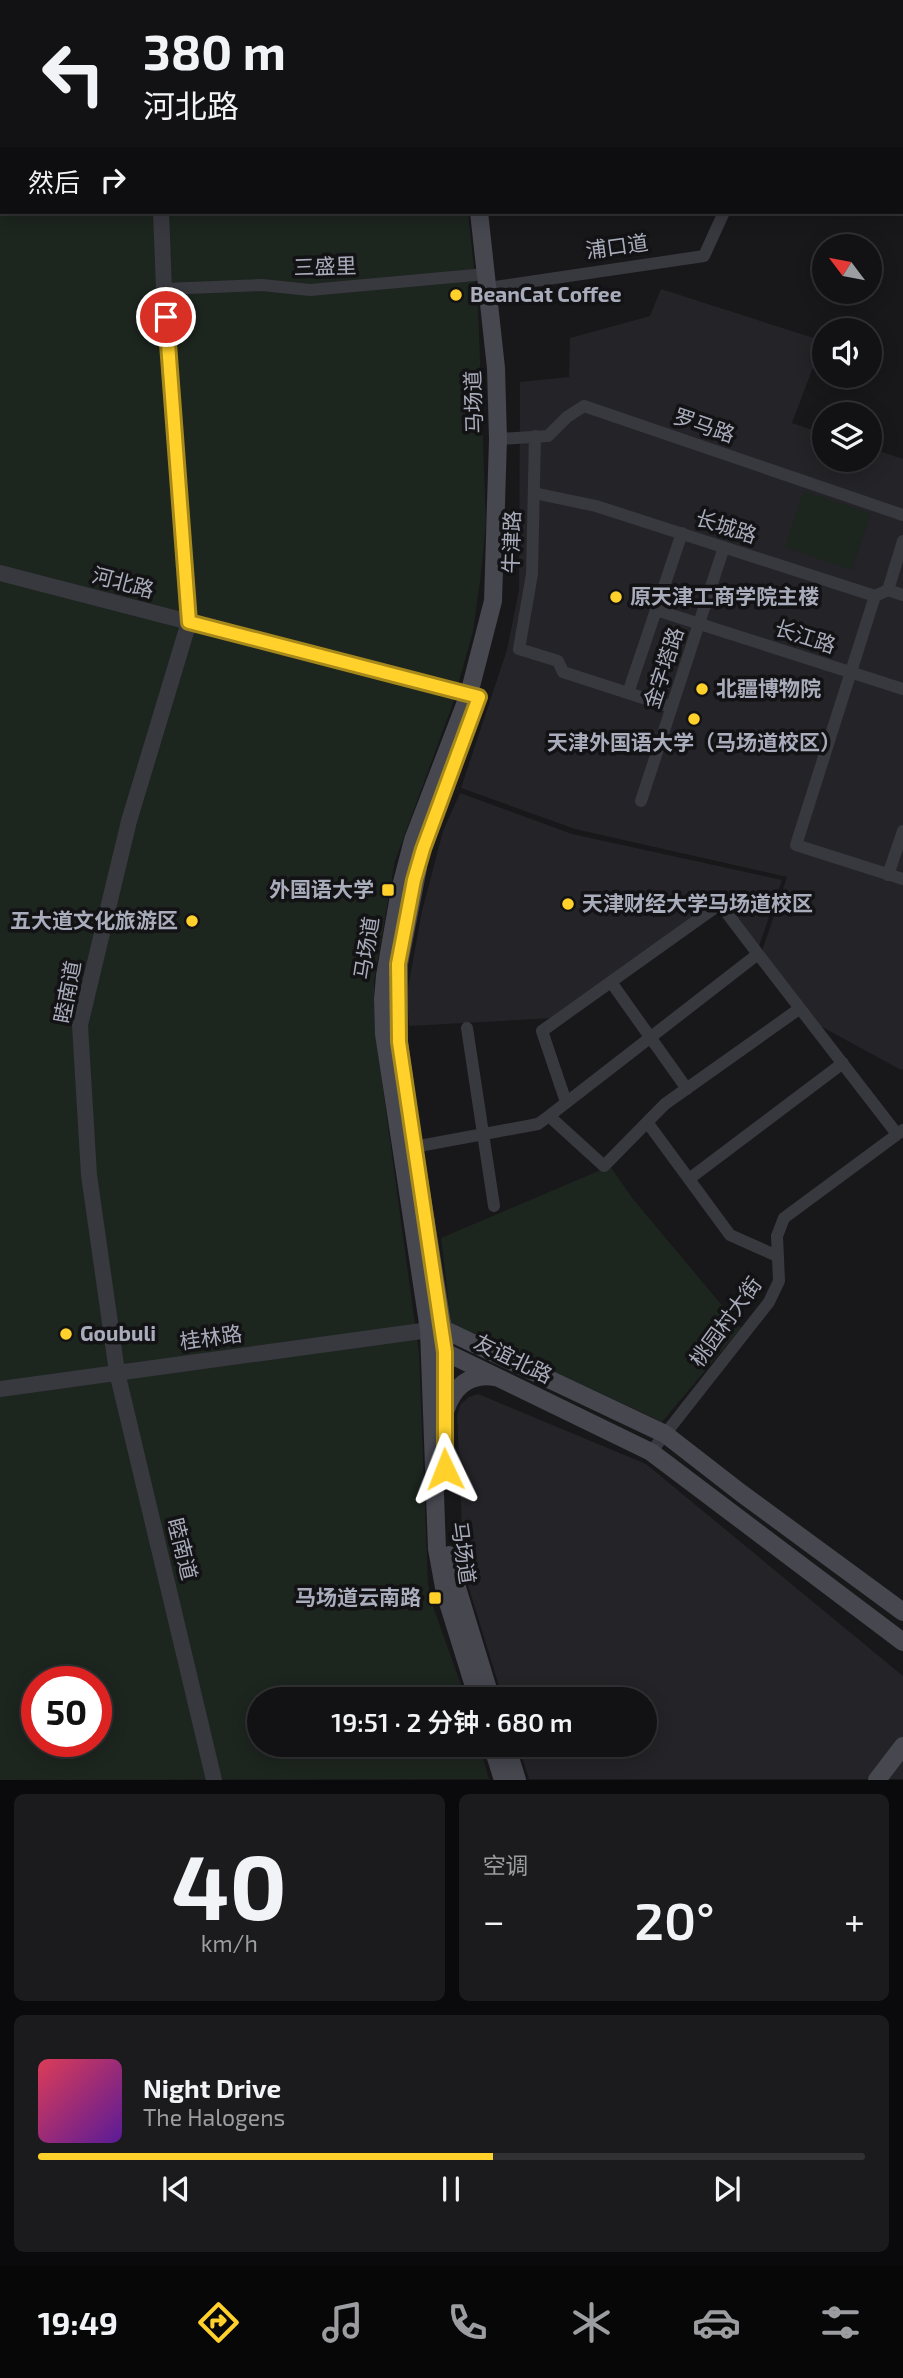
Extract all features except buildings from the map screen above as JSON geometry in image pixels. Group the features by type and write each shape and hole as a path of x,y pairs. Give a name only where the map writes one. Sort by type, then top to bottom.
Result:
{"main road":[{"name":"马场道","path":"480,214 491,283"},
{"name":"马场道","path":"474,1687 445,1593 437,1549 436,1329 399,1042 398,964 414,880 474,696 494,601 503,439 491,283 491,214"},
{"name":"马场道","path":"436,1329 384,1034 383,999 400,890 413,840 474,696"},
{"name":"友谊北路","path":"436,1329 445,1352 651,1452 903,1642"},
{"name":"友谊北路","path":"436,1329 665,1434 903,1612"},
{"name":"马场道","path":"445,1352 443,1416 447,1526 452,1571 487,1687"},
{"path":"443,1416 458,1386 472,1377 502,1379"},
{"path":"877,1780 903,1746"},
{"path":"496,1757 503,1780"},
{"path":"510,1757 517,1780"},
{"path":"889,1780 903,1762"}],"street":[{"name":"睦南道","path":"161,214 164,289 189,622 129,821 80,1025 89,1175 117,1372 214,1780"},
{"name":"浦口道","path":"491,283 704,256 723,214"},
{"name":"三盛里","path":"164,289 262,285 310,290 491,283"},
{"name":"罗马路","path":"503,439 548,436 567,417 584,406 903,515"},
{"name":"牛津路","path":"535,436 532,574 519,649 558,661 563,672 628,693"},
{"name":"长城路","path":"534,493 596,506 875,596"},
{"path":"671,707 628,693 682,533"},
{"path":"888,590 903,541"},
{"name":"金字塔路","path":"641,801 724,547"},
{"name":"河北路","path":"0,573 474,696"},
{"path":"903,595 888,590 875,596 796,845 903,879"},
{"name":"长江路","path":"656,610 903,689"},
{"path":"888,875 903,831"},
{"path":"566,1102 542,1031 720,904 799,1009 900,1132"},
{"path":"414,1147 538,1124 758,954"},
{"path":"611,982 687,1089"},
{"path":"549,1116 604,1166 665,1104 799,1009"},
{"path":"467,1028 494,1206"},
{"path":"689,1179 843,1063"},
{"path":"647,1122 730,1236 777,1256"},
{"name":"桃园村大街","path":"651,1452 769,1302 779,1281 777,1236 784,1218 900,1132"},
{"name":"桂林路","path":"0,1389 436,1329"}],"shaded area":[{"name":"五大道文化旅游区","path":"0,214 468,214 478,305 486,523 481,574 473,632 452,706 395,861 374,981 375,1030 419,1353 428,1584 462,1687 247,1687 247,1757 483,1757 489,1779 0,1780"},
{"name":"天津外国语大学（马场道校区）","path":"661,289 812,337 812,370 792,423 812,430 812,472 882,472 882,452 903,459 901,1070 815,1023 762,951 787,877 575,829 461,788 507,650 519,590 520,382 569,377 570,338 650,316"},
{"path":"804,491 871,514 852,570 785,547"},
{"name":"天津财经大学马场道校区","path":"460,793 572,834 782,880 759,946 721,898 553,1018 409,1026 407,993 422,911 443,831"},
{"path":"610,1166 633,1199 741,1328 662,1422 451,1323 441,1238"},
{"path":"478,1394 646,1464 903,1676 903,1779 529,1779 522,1757 657,1757 657,1687 499,1687 464,1572 457,1415 461,1404"}],"place":[{"name":"BeanCat Coffee","path":"456,295"},
{"name":"原天津工商学院主楼","path":"616,597"},
{"name":"北疆博物院","path":"702,689"},
{"name":"天津外国语大学（马场道校区）","path":"694,719"},
{"name":"外国语大学","path":"388,890"},
{"name":"天津财经大学马场道校区","path":"568,904"},
{"name":"五大道文化旅游区","path":"192,921"},
{"name":"Goubuli","path":"66,1334"},
{"name":"马场道云南路","path":"435,1598"}],"route":[{"path":"166,317 189,622 479,697 423,849 414,880 398,964 399,1042 443,1329 445,1469"}]}
